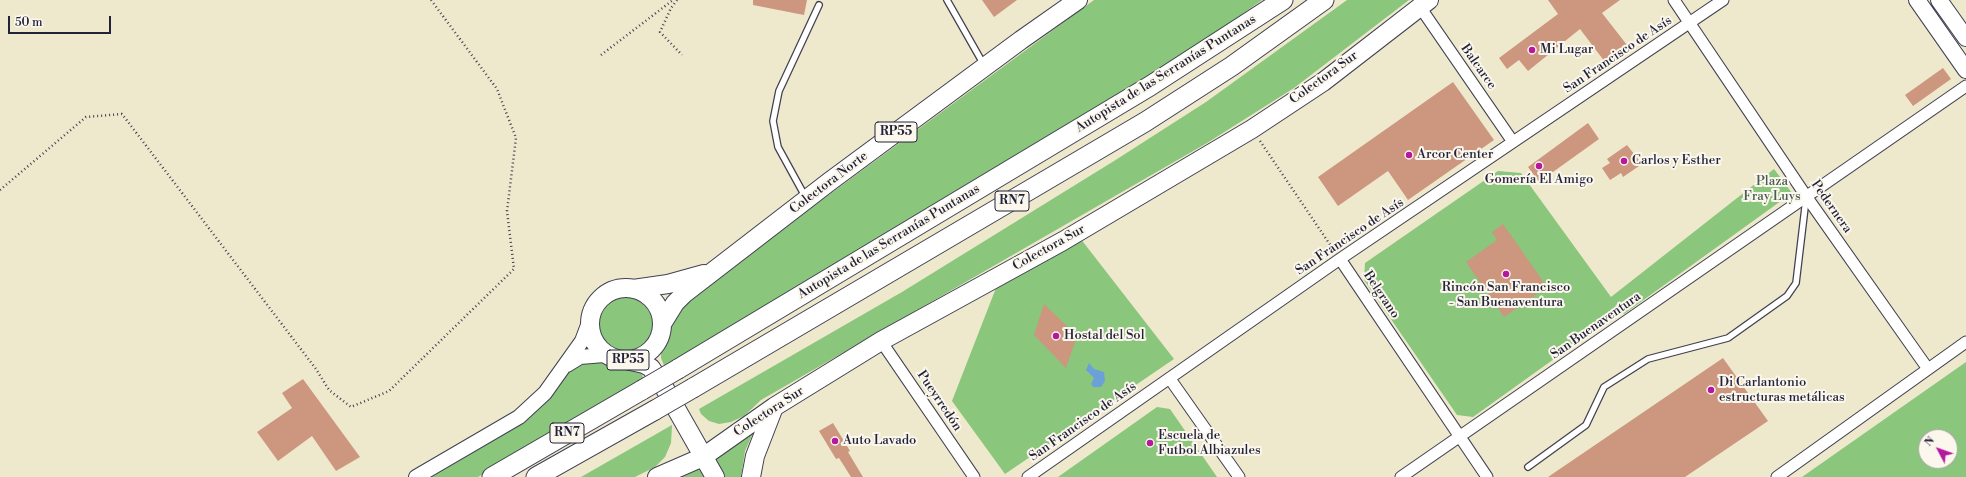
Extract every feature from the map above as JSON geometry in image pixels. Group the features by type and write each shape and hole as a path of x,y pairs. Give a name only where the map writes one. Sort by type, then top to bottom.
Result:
{"highway":[{"name":"Autopista de las Serranías Puntanas","path":"492,477 678,369 1150,86 1283,0"},
{"name":"Autopista de las Serranías Puntanas","path":"536,477 693,388 1145,122 1232,66 1324,0"}],"main road":[{"name":"Colectora Norte","path":"661,331 675,303 685,293 985,67 1078,0"},
{"path":"1917,0 1966,70"},
{"path":"1939,0 1966,38"},
{"name":"Colectora Sur","path":"657,477 703,457 774,407 881,341 1063,241 1252,128 1323,82 1424,4"},
{"name":"Colectora Norte","path":"632,289 668,284 718,269"},
{"name":"RP55","path":"665,389 656,363 655,354 661,331 661,315 656,304 648,295 632,289 625,288 613,291 603,297 595,306 591,317 591,328 594,339 600,349 617,358 644,364 650,368 665,389 715,477"},
{"name":"RP55","path":"617,358 632,360 642,356 652,349 661,331"},
{"path":"751,477 755,456 774,407"}],"street":[{"name":"Pedernera","path":"1674,0 1806,196 1928,369"},
{"name":"San Francisco de Asís","path":"1028,477 1340,260 1723,0"},
{"name":"Balcarce","path":"1424,4 1513,142"},
{"name":"San Buenaventura","path":"1401,477 1966,86"},
{"name":"Belgrano","path":"1340,260 1487,477"},
{"path":"416,477 519,417 545,393 565,367 582,341 591,317"},
{"name":"Pueyrredón","path":"881,341 974,477"},
{"path":"1777,477 1966,342"},
{"path":"565,367 580,356 604,355 617,358"},
{"path":"1170,379 1239,477"}],"lane":[{"path":"947,0 985,67"},
{"path":"807,200 778,147 773,121 778,91 819,5"},
{"path":"1528,467 1586,425 1604,387 1648,358 1728,338 1787,296 1796,283 1806,196"}],"path":[{"path":"0,190 86,117 122,114 316,369 329,390 351,407 389,391 514,269 507,211 516,138 496,89 431,0"},
{"path":"601,55 673,0"},
{"path":"677,0 671,8 660,32 682,55"},
{"path":"1252,128 1340,260"}],"green space":[{"path":"1094,0 1262,0 1109,105 665,368 661,358 661,349 675,312 762,244"},
{"path":"1347,0 1409,0 1294,88 1207,143 761,400 744,416 731,422 719,424 709,421 701,414 699,409 902,292 1114,161 1206,102"},
{"name":"Rincón San Francisco - San Buenaventura","path":"1774,169 1792,193 1624,314 1616,304 1614,316 1473,417 1457,415 1364,280 1365,263 1498,171 1521,173 1611,297"},
{"path":"1080,238 1174,359 1005,474 952,401 996,288"},
{"path":"626,294 637,296 650,307 653,312 655,323 653,334 642,347 637,350 626,352 615,350 602,339 599,334 597,323 599,312 610,299 615,296"},
{"path":"602,359 632,368 640,372 645,380 478,477 425,477 525,418 566,374 575,367 588,361"},
{"path":"1966,362 1966,477 1802,477"},
{"name":"Escuela de Futbol Albiazules","path":"1157,407 1170,409 1217,477 1058,477"},
{"path":"758,422 745,451 741,477 725,477 713,456"},
{"path":"672,425 671,443 665,457 655,467 635,477 581,477"},
{"path":"701,466 709,477 676,477"}],"water":[{"path":"1089,363 1094,369 1104,372 1105,381 1101,387 1093,387 1091,384 1094,378 1086,370"}],"building":[{"path":"753,0 807,0 804,15 753,5"},
{"path":"982,0 1017,0 994,17"},
{"path":"1548,0 1620,0 1602,13 1627,45 1605,62 1580,29 1528,71 1519,60 1507,69 1499,58 1558,14"},
{"path":"1943,68 1951,79 1913,106 1905,95"},
{"name":"Arcor Center","path":"1453,82 1494,140 1408,200 1388,171 1338,206 1318,177"},
{"path":"1588,123 1599,139 1539,182 1528,167"},
{"name":"Carlos y Esther","path":"1627,145 1642,164 1623,177 1621,173 1610,180 1602,168 1610,163 1607,159"},
{"name":"Rincón San Francisco - San Buenaventura","path":"1503,224 1547,287 1504,317 1466,262 1497,240 1492,232"},
{"name":"Hostal del Sol","path":"1044,304 1077,336 1066,368 1034,335"},
{"name":"Di Carlantonio estructuras metálicas","path":"1723,358 1768,421 1685,477 1548,477"},
{"path":"303,379 360,457 336,471 312,436 278,461 257,432 292,408 282,393"},
{"name":"Auto Lavado","path":"833,423 850,451 848,452 863,477 851,477 839,458 836,459 819,431"}],"place":[{"name":"Mi Lugar","path":"1532,50"},
{"name":"Arcor Center","path":"1409,155"},
{"name":"Carlos y Esther","path":"1624,161"},
{"name":"Gomería El Amigo","path":"1539,166"},
{"name":"Rincón San Francisco - San Buenaventura","path":"1506,274"},
{"name":"Hostal del Sol","path":"1056,336"},
{"name":"Di Carlantonio estructuras metálicas","path":"1711,390"},
{"name":"Auto Lavado","path":"835,441"},
{"name":"Escuela de Futbol Albiazules","path":"1150,443"}],"park label":[{"name":"Plaza Fray Luys","path":"1772,190"}]}
